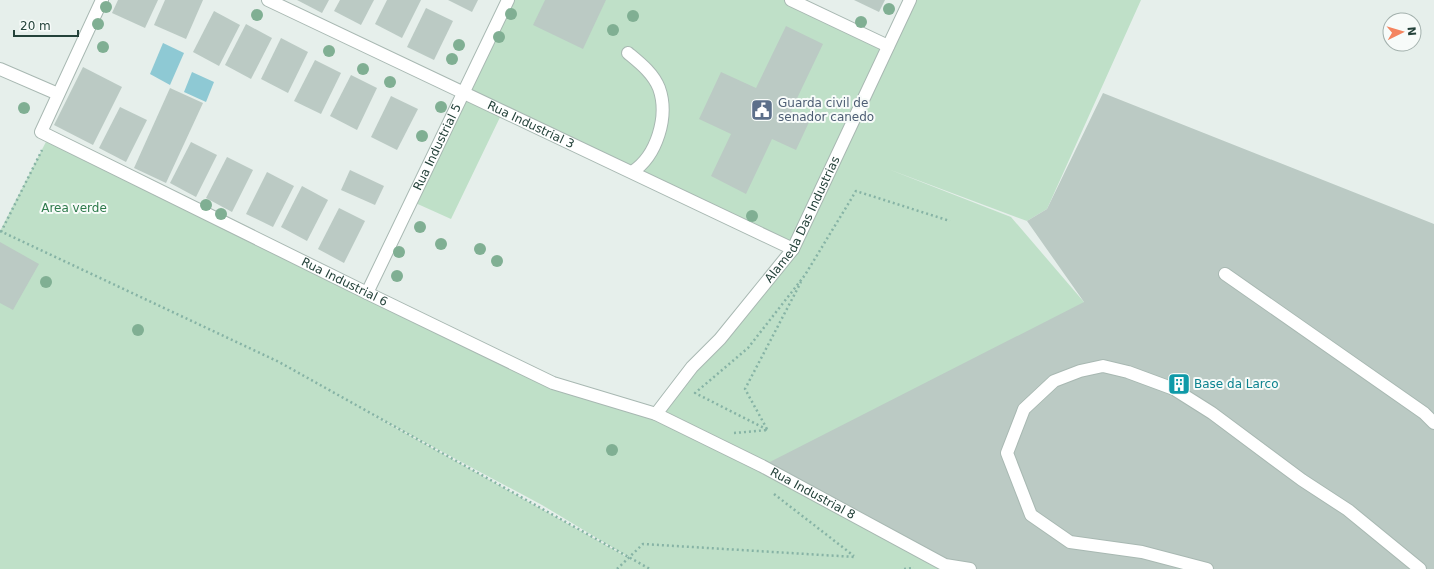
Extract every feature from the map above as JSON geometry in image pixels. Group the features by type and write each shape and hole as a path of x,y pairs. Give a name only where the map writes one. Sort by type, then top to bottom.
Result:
{"street":[{"path":"45,134 58,94 102,0"},
{"name":"Rua Industrial 3","path":"268,0 793,249"},
{"name":"Rua Industrial 5","path":"367,294 508,0"},
{"path":"791,0 888,46"},
{"name":"Alameda Das Industrias","path":"656,414 692,367 720,339 793,249 910,0"},
{"path":"628,53 644,66 654,79 661,100 661,126 657,140 638,168 632,172"},
{"path":"0,69 58,94"},
{"name":"Rua Industrial 6","path":"45,134 367,294 553,383 656,414"},
{"path":"1225,274 1424,413 1434,423"},
{"path":"1207,569 1142,552 1070,542 1031,515 1007,453 1024,409 1054,381 1080,371 1103,366 1128,372 1174,390 1212,413 1302,480 1348,510 1420,569"},
{"name":"Rua Industrial 8","path":"656,414 762,466 945,565 970,569"}],"path":[{"path":"45,134 0,232 279,362 650,569"},
{"path":"768,430 745,389 805,275 856,191 950,221"},
{"path":"768,430 695,393 748,348 805,275"},
{"path":"731,434 768,430"},
{"path":"616,569 643,544 854,557 769,489"}],"green space":[{"name":"Area verde","path":"508,0 791,0 888,46 910,0 1141,0 1047,209 1027,221 888,169 1011,217 1084,302 970,569 0,569 0,231 49,136 553,383 656,414 793,249 503,111 451,219 411,201","holes":["364,410 542,505 635,561"]}],"water":[{"path":"163,43 184,53 170,85 150,74"},
{"path":"192,72 214,82 206,102 184,92"}],"building":[{"path":"118,0 158,0 145,28 112,13"},
{"path":"165,0 203,0 186,39 154,25"},
{"path":"297,0 329,0 322,13"},
{"path":"340,0 374,0 361,25 334,11"},
{"path":"387,0 421,0 402,38 375,24"},
{"path":"448,0 478,0 472,12"},
{"path":"545,0 606,0 583,49 533,25"},
{"path":"854,0 885,0 879,12"},
{"path":"426,8 453,21 434,60 407,47"},
{"path":"214,11 240,25 219,66 193,52"},
{"path":"246,24 272,38 251,79 225,65"},
{"path":"786,26 823,44 791,111 810,120 796,150 772,139 746,194 711,176 731,134 699,119 721,72 756,88"},
{"path":"281,38 308,52 288,93 261,79"},
{"path":"315,60 341,73 321,114 294,101"},
{"path":"83,67 122,87 93,145 54,125"},
{"path":"351,75 377,88 357,130 330,116"},
{"path":"170,88 203,103 166,183 134,168"},
{"name":"Base da Larco","path":"1103,93 1434,224 1434,569 970,569 945,565 762,466 1084,302 1027,221 1047,209"},
{"path":"391,96 418,109 397,150 371,137"},
{"path":"120,107 147,120 126,162 99,148"},
{"path":"191,142 217,155 196,197 170,183"},
{"path":"227,157 253,170 232,212 206,198"},
{"path":"350,170 384,186 375,205 341,190"},
{"path":"267,172 294,186 273,227 246,214"},
{"path":"302,186 328,200 307,241 281,227"},
{"path":"339,208 365,221 344,263 318,249"},
{"path":"0,242 39,264 13,310 0,303"}],"place":[{"name":"Guarda civil de senador canedo","path":"762,110"},
{"name":"Base da Larco","path":"1179,384"}]}
